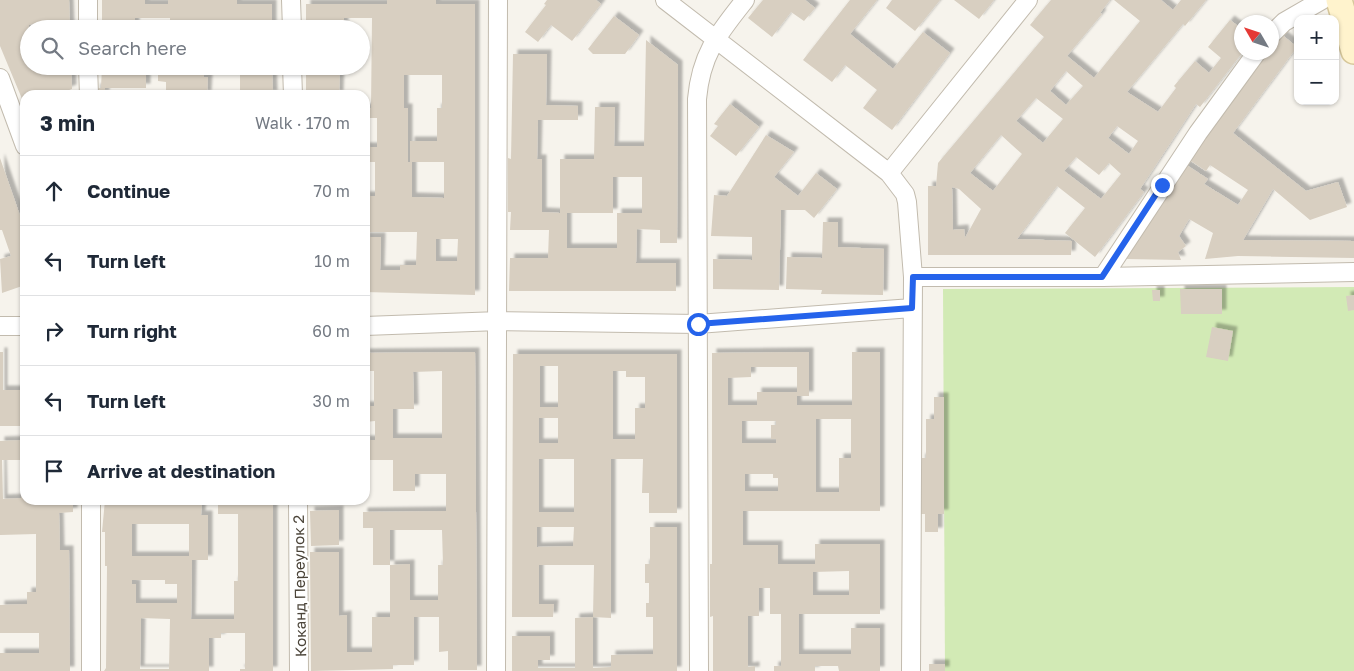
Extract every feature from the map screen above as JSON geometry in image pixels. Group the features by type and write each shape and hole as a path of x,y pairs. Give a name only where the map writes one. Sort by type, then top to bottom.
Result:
{"main road":[{"path":"1339,0 1354,51"}],"street":[{"path":"88,0 88,20"},
{"path":"291,0 292,20"},
{"path":"496,671 499,321 498,0"},
{"path":"665,0 890,173 905,194 913,277 911,671"},
{"path":"699,671 697,99 701,70 715,37 745,0"},
{"path":"890,173 1028,0"},
{"path":"1279,27 1284,22 1322,0"},
{"path":"1102,277 1198,133 1251,60"},
{"path":"88,75 89,90"},
{"path":"292,75 293,90"},
{"path":"0,78 20,132"},
{"path":"913,277 1102,277 1354,272"},
{"path":"370,326 499,321 698,324 912,308"},
{"path":"0,326 20,326"},
{"path":"91,505 91,671"},
{"name":"Коканд Πереулок 2","path":"298,505 300,671"}],"green space":[{"path":"1354,287 1354,671 945,671 943,289"}],"building":[{"path":"0,0 69,0 70,20 20,20 20,75 71,75 72,89 20,90 20,94 0,46"},
{"path":"102,0 145,0 145,4 168,4 168,0 237,0 237,4 272,4 272,20 135,18 135,20 102,20"},
{"path":"387,0 436,0 436,4 475,4 475,295 370,292 370,237 381,237 380,270 400,270 400,265 416,265 417,232 370,232 370,196 375,196 375,162 370,162 370,147 377,147 377,118 370,118 372,18 306,20 306,4 387,4","holes":["404,75 442,75 442,108 437,108 437,141 410,141 410,162 408,162 408,108 404,108","412,162 444,162 444,198 412,197","436,239 458,239 457,261 436,261"]},
{"path":"547,0 596,0 601,4 572,41 551,25 538,42 525,32 546,5 544,4"},
{"path":"763,0 805,0 815,8 804,21 791,12 772,37 748,18"},
{"path":"850,0 877,0 850,34 893,69 923,32 950,53 892,130 863,108 877,90 845,65 832,82 803,60"},
{"path":"892,0 940,0 915,31 886,8"},
{"path":"954,0 994,0 979,19"},
{"path":"1051,0 1110,0 1100,13 1102,14 1067,56 1094,78 1140,21 1114,0 1161,0 1173,10 1181,0 1206,0 1185,26 1183,24 1127,92 1158,112 1176,88 1174,86 1195,61 1209,73 1221,58 1208,47 1230,20 1234,23 1234,60 1237,60 1200,107 1196,104 1140,189 1144,192 1095,257 1065,233 1085,208 1057,186 1017,239 1072,241 1071,255 928,255 928,186 936,186 938,163 1044,37 1030,25","holes":["1066,71 1083,86 1066,105 1050,91","1036,98 1063,119 1043,143 1016,121","1117,126 1138,141 1129,154 1108,138","1001,135 1022,154 993,191 970,173","1076,157 1099,175 1109,163 1121,174 1101,199 1064,171","952,187 959,189 981,209 965,238 964,229 953,230"]},
{"path":"614,16 639,35 625,54 593,54 588,49"},
{"path":"1281,34 1294,45 1294,51 1233,133 1306,191 1338,182 1347,207 1310,220 1273,189 1243,240 1354,241 1354,258 1238,256 1205,259 1213,233 1189,219 1179,236 1186,246 1178,252 1181,260 1126,259 1185,164 1208,179 1204,184 1238,205 1248,190 1210,165 1206,171 1188,159 1262,60 1279,60 1279,37"},
{"path":"646,40 678,65 677,243 660,243 660,230 637,229 636,263 676,263 676,291 509,291 510,258 548,258 549,230 510,230 508,158 511,159 513,54 547,54 546,105 578,106 578,120 538,120 537,159 542,159 542,212 560,213 560,159 594,159 595,107 615,107 614,146 644,146","holes":["613,177 642,177 642,213 617,213 617,248 567,248 567,213 613,213"]},
{"path":"102,75 146,75 146,88 105,88 105,90 96,90 96,88 101,88"},
{"path":"158,75 204,75 204,77 208,77 207,90 166,90 166,82 158,81"},
{"path":"240,75 272,75 273,90 240,90"},
{"path":"306,75 340,75 339,90 306,90"},
{"path":"730,104 759,127 736,156 710,136 718,126 714,124"},
{"path":"766,135 794,152 774,177 798,196 816,173 837,189 814,218 805,210 781,210 779,290 713,289 713,259 752,260 752,237 711,236 714,195 727,196"},
{"path":"0,158 20,216 20,287 2,293 0,259 11,256 2,230 0,230"},
{"path":"823,222 838,222 838,247 884,249 883,295 821,294 822,290 786,289 787,257 822,258"},
{"path":"1180,289 1222,289 1222,314 1181,314"},
{"path":"1152,290 1160,290 1160,301 1153,301"},
{"path":"1354,295 1354,310 1348,311 1346,296"},
{"path":"1212,327 1233,331 1228,361 1206,357"},
{"path":"0,352 3,352 3,390 20,390 20,426 0,426"},
{"path":"475,352 477,670 448,670 448,651 439,652 439,617 414,617 414,665 393,665 393,669 311,671 310,552 339,552 339,616 347,615 347,652 372,652 372,617 390,617 390,565 373,565 373,528 363,528 363,512 446,511 446,474 415,474 415,491 393,491 393,460 370,460 370,440 375,440 375,421 370,422 370,406 374,406 374,371 370,371 370,353","holes":["442,371 442,438 393,438 393,409 414,409 413,372","390,530 442,530 443,565 438,565 438,600 410,600 410,564 390,565"]},
{"path":"809,352 809,396 797,396 797,405 852,405 852,352 880,352 880,511 743,511 743,545 778,545 778,564 815,564 815,544 880,544 880,614 799,614 799,654 851,654 851,628 880,628 880,671 839,671 838,666 815,666 815,671 774,671 774,666 781,666 781,614 770,614 770,588 759,588 759,616 748,616 748,667 755,666 755,671 713,671 713,616 710,617 710,564 712,564 712,353","holes":["751,367 797,367 797,392 757,392 757,405 728,405 728,378 751,377","816,419 851,419 851,458 839,458 839,492 816,492","742,421 776,421 776,425 771,425 771,439 776,439 776,443 742,443","745,474 773,474 773,478 778,478 778,491 745,491","849,571 849,595 813,595 813,572"]},
{"path":"513,354 677,354 677,513 649,513 649,493 642,493 643,459 611,459 611,618 593,617 594,565 539,565 539,604 554,604 553,617 512,617","holes":["540,366 558,366 558,407 540,407","613,371 626,371 626,377 645,377 645,408 635,408 635,439 613,439","539,418 558,418 558,443 539,443","539,459 574,459 574,512 539,512","537,527 574,527 573,546 537,547"]},
{"path":"934,397 944,397 944,514 938,514 938,532 925,532 925,514 921,514 921,458 926,458 926,419 934,419"},
{"path":"20,440 20,460 2,460 3,499 20,498 20,505 73,505 73,512 59,513 60,550 69,550 70,671 0,671 0,653 39,653 39,633 0,633 0,605 27,604 27,592 36,592 36,534 0,535 0,441"},
{"path":"105,505 202,505 201,515 208,515 208,560 192,560 191,619 234,619 234,581 238,581 238,514 218,514 218,505 273,505 273,671 240,671 240,669 245,669 245,633 221,633 221,638 209,638 209,671 104,671 106,668 107,566 105,566 105,532 102,532","holes":["132,524 189,524 189,556 132,556","132,580 165,580 165,584 177,584 177,603 136,603 136,584 132,584","141,618 170,619 169,669 140,669"]},
{"path":"339,510 339,545 311,546 310,511"},
{"path":"650,527 677,527 677,671 512,671 512,636 550,636 550,660 538,660 538,668 575,668 575,618 593,617 593,668 611,667 611,655 653,654 653,617 646,617 646,603 649,603 649,583 645,583 645,564 650,564"},
{"path":"929,664 945,664 945,671 929,671"}],"route":[{"path":"698,324 912,308 913,277 1102,277 1162,185"}]}
